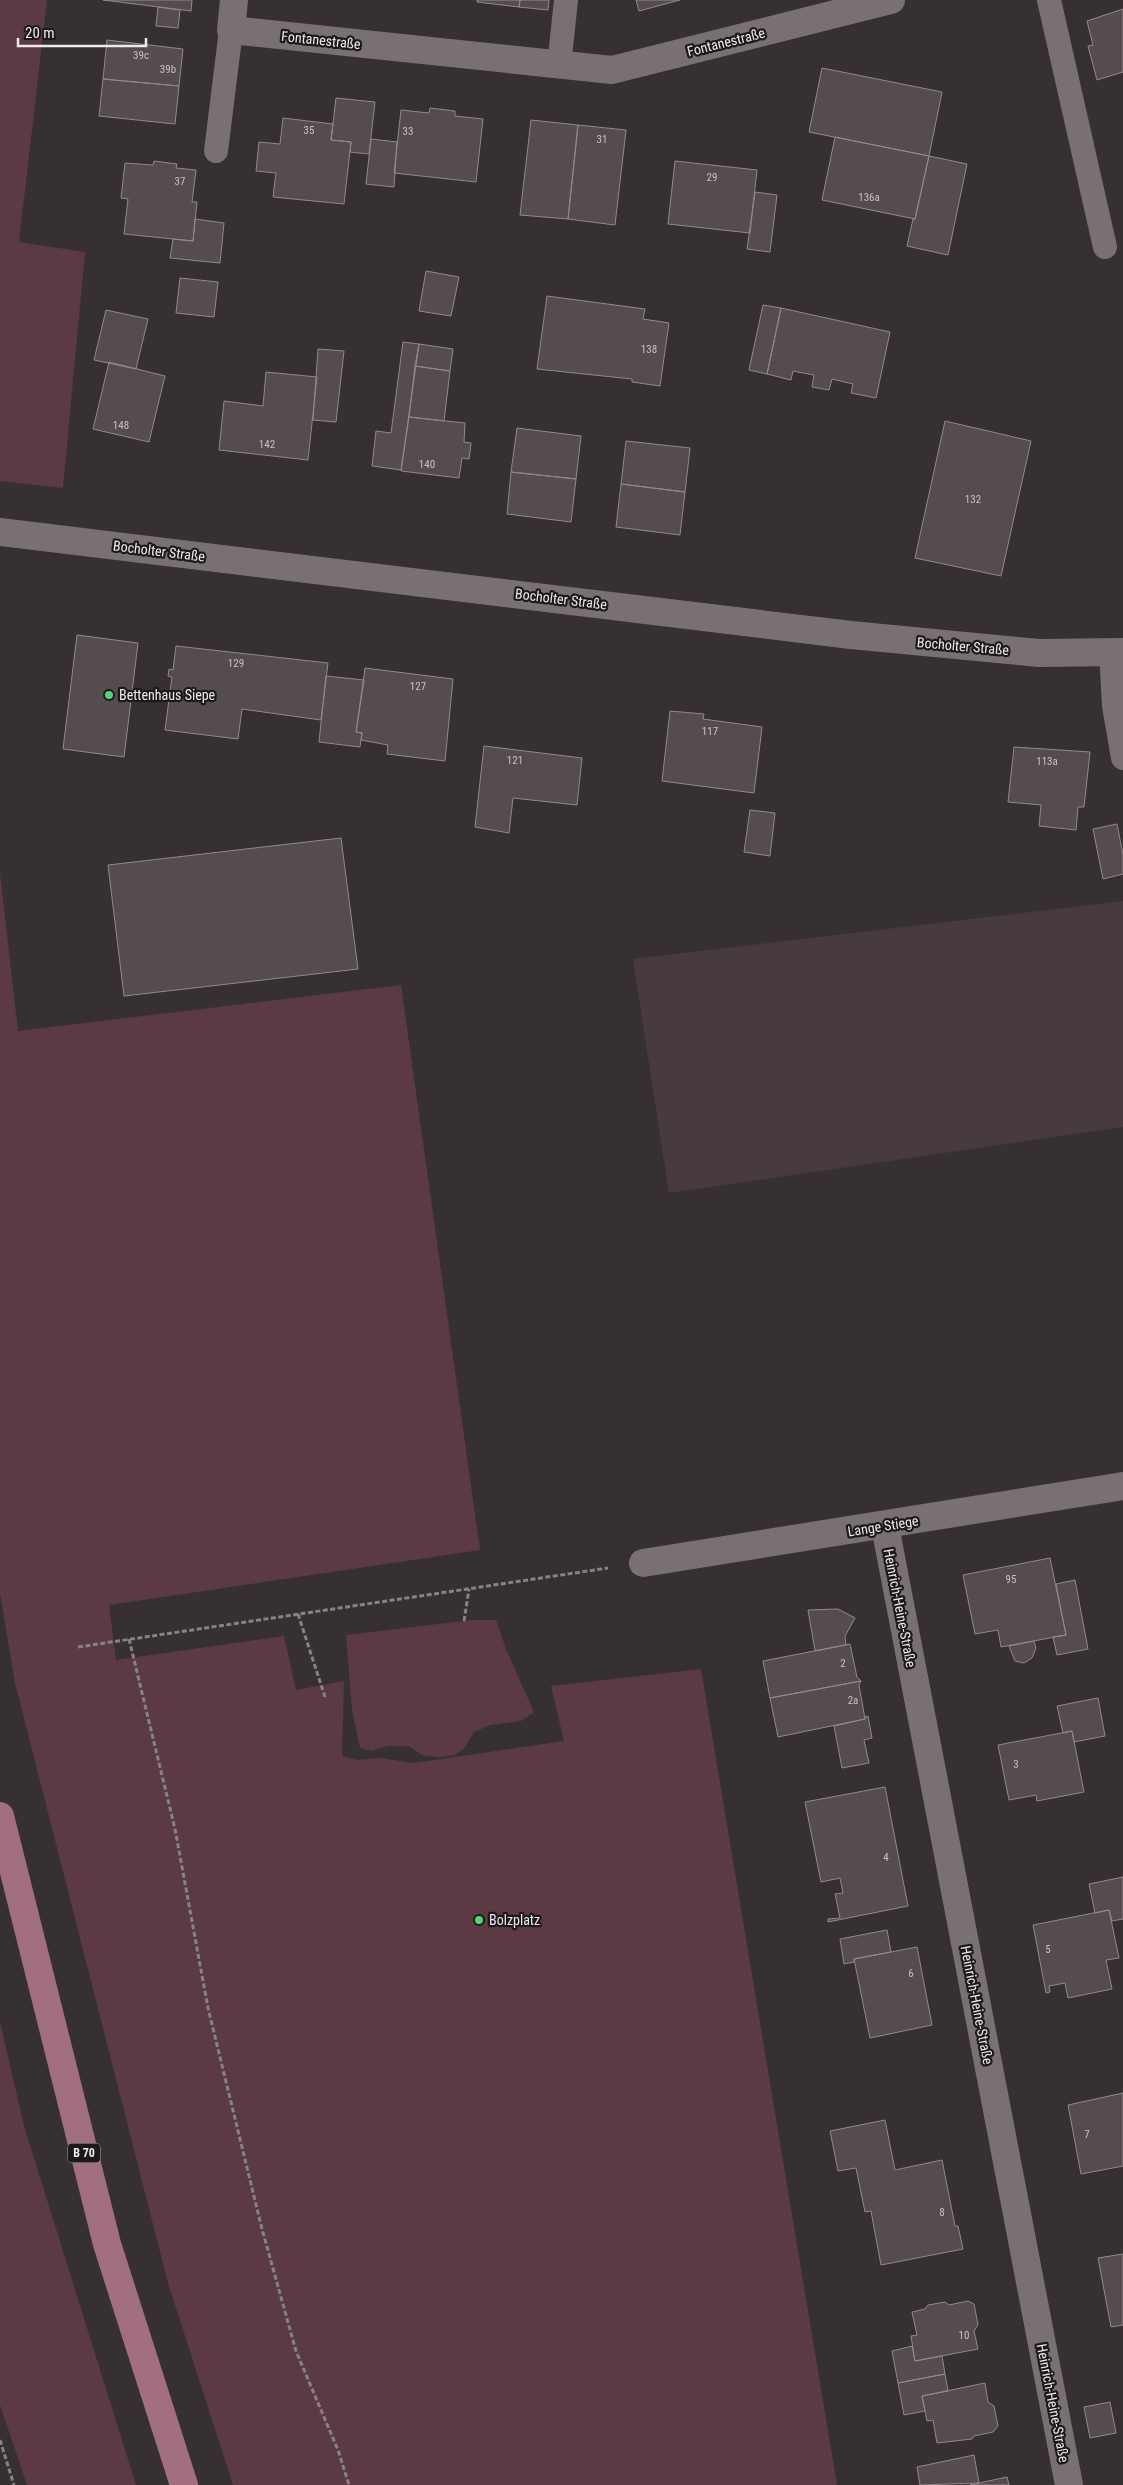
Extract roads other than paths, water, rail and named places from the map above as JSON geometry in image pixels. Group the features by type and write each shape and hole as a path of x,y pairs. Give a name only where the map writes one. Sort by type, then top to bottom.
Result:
{"main road":[{"name":"B 70","path":"0,1816 107,2244 184,2485"}],"street":[{"path":"231,30 234,0"},
{"name":"Fontanestraße","path":"231,30 559,66 612,70 891,0"},
{"name":"Bocholter Straße","path":"0,532 852,635 1039,653 1117,652"},
{"name":"Lange Stiege","path":"643,1563 885,1526 1123,1486"},
{"name":"Heinrich-Heine-Straße","path":"885,1526 1069,2485"}],"lane":[{"path":"559,66 566,0"},
{"path":"1049,0 1105,247"},
{"path":"216,151 231,30"},
{"path":"1117,652 1114,706 1123,758"}],"place":[{"name":"Bettenhaus Siepe","path":"109,695"},
{"name":"Bolzplatz","path":"479,1920"}]}
